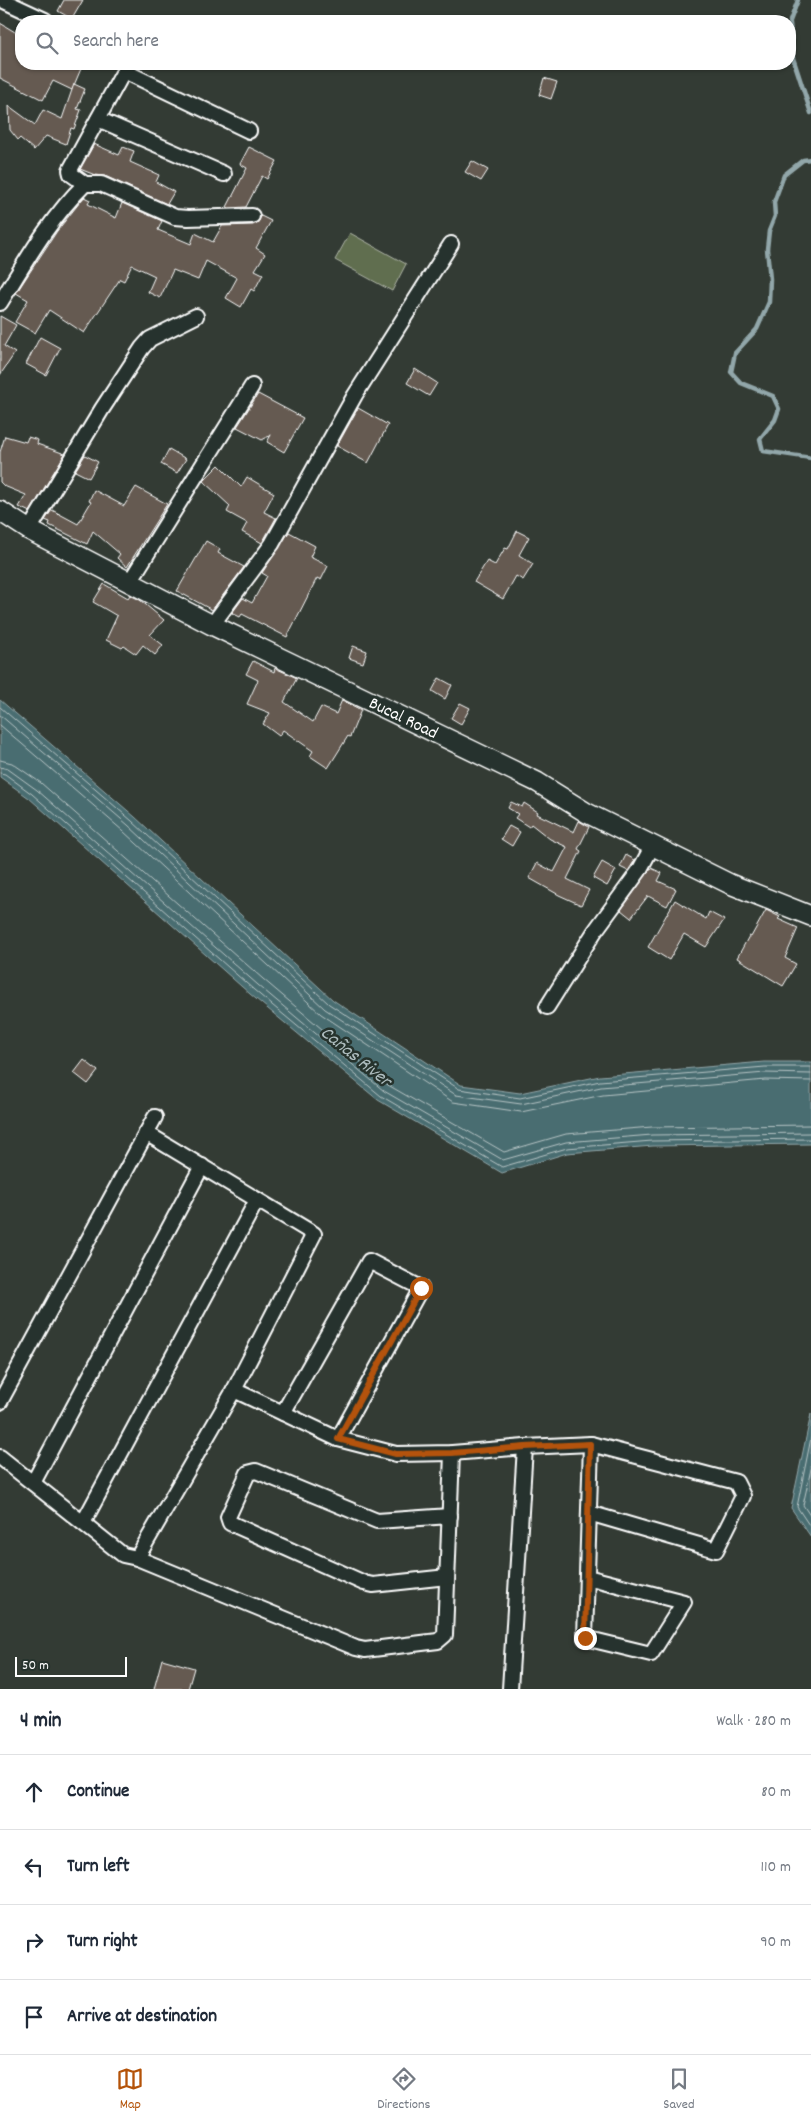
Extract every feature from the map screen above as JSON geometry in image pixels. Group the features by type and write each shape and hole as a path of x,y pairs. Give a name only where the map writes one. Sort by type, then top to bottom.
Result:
{"street":[{"path":"2,0 34,15"},
{"path":"249,131 124,71 70,170 71,174 85,184 101,184 175,217 252,216"},
{"path":"98,119 224,174"},
{"path":"0,303 37,243 65,204 85,184"},
{"path":"212,625 272,544 355,395 451,244"},
{"path":"29,530 102,409 142,348 150,340 196,316"},
{"path":"129,583 252,386"},
{"name":"Bucal Road","path":"0,511 29,530 129,583 537,782 587,813 730,884 811,916"},
{"path":"547,1007 595,932 639,871 653,845"},
{"path":"0,1402 154,1118"},
{"path":"137,1558 234,1390 314,1234 146,1133"},
{"path":"33,1484 202,1166"},
{"path":"83,1523 257,1200"},
{"path":"283,1414 369,1261 421,1288 338,1439"},
{"path":"234,1390 338,1439 396,1454 452,1453 590,1444 736,1482 743,1496 716,1550 589,1514"},
{"path":"587,1577 684,1602 651,1654 585,1638 590,1444"},
{"path":"510,1689 525,1447"},
{"path":"0,1457 123,1555 137,1558 365,1650 438,1642 445,1635 452,1453"},
{"path":"447,1577 373,1585 364,1584 230,1523 228,1517 248,1473 256,1471 377,1521 450,1516"}],"green space":[{"path":"350,233 406,264 392,291 335,260"}],"water":[{"name":"Cañas River","path":"0,700 135,817 333,1000 461,1085 520,1093 600,1076 764,1062 811,1062 811,1144 653,1146 567,1153 502,1173 378,1100 250,994 29,798 0,777"},
{"path":"811,1414 811,1537 791,1508"}],"building":[{"path":"64,0 83,0 74,15 65,15 58,11"},
{"path":"0,23 15,32 15,70 80,70 72,90 53,81 43,100 0,78"},
{"path":"544,78 557,82 551,99 539,95"},
{"path":"74,84 85,89 77,109 81,110 74,129 71,128 66,144 46,136 34,150 20,138 18,140 10,130 9,106 35,125 43,110 62,119"},
{"path":"94,144 119,155 123,147 134,151 130,162 159,175 156,182 174,192 167,204 105,176 95,175 80,169"},
{"path":"249,147 277,161 267,179 262,176 246,207 229,208 227,207 247,168 240,164"},
{"path":"472,161 488,170 481,181 465,172"},
{"path":"84,197 90,200 88,204 116,218 122,203 162,221 158,230 191,244 195,233 213,242 222,226 253,225 259,221 261,216 271,221 256,248 265,254 255,270 263,274 254,291 251,289 241,307 226,298 237,278 206,261 198,280 173,270 160,298 148,292 155,276 132,265 124,281 120,279 84,333 49,310 35,333 15,322 28,300 16,293 57,231"},
{"path":"0,316 16,325 4,346 15,353 0,375"},
{"path":"40,337 60,348 46,375 26,364"},
{"path":"415,369 437,383 429,396 407,383"},
{"path":"258,394 303,418 284,452 267,442 271,435 262,440 237,427"},
{"path":"358,408 388,425 368,463 337,446"},
{"path":"5,436 26,442 28,437 38,440 37,444 65,454 30,512 19,507 26,495 4,486 0,482 0,452"},
{"path":"169,449 186,459 177,473 161,464"},
{"path":"85,455 98,462 89,478 75,471"},
{"path":"219,465 241,487 247,477 274,493 264,512 276,518 262,543 242,532 247,523 227,512 230,506 203,481"},
{"path":"136,487 167,504 127,567 117,558 120,554 93,531 87,544 49,525 50,522 45,520 52,510 78,524 91,502 89,501 94,490 124,506"},
{"path":"517,531 529,537 519,555 533,564 523,580 516,576 503,599 474,582 487,561 495,565 505,548 508,549"},
{"path":"289,532 315,546 310,557 328,566 321,580 317,578 287,637 242,614 240,617 232,613 243,598 252,603 267,576 262,573"},
{"path":"206,541 220,549 218,553 244,567 212,610 177,591"},
{"path":"104,584 128,598 130,595 140,600 164,620 150,635 163,645 155,655 143,645 136,654 124,646 122,648 106,640 117,616 93,602"},
{"path":"353,646 367,651 363,663 349,658"},
{"path":"253,661 274,672 275,668 297,678 284,702 313,722 321,707 336,714 342,700 361,710 350,737 348,736 328,768 310,756 313,751 283,730 279,736 263,724 270,713 247,704 258,680 246,674"},
{"path":"439,678 452,685 445,699 432,691"},
{"path":"460,703 470,708 461,724 451,718"},
{"path":"511,802 522,807 524,803 538,812 537,814 574,832 579,821 589,827 578,849 581,851 567,879 589,890 581,905 529,878 537,863 554,872 567,847 550,839 531,824 529,827 515,818 518,814 508,808"},
{"path":"509,826 520,832 512,846 501,839"},
{"path":"626,855 635,860 628,871 620,867"},
{"path":"602,862 616,870 607,886 593,878"},
{"path":"651,868 662,873 658,881 676,889 667,906 648,896 631,918 621,910"},
{"path":"675,900 706,919 709,912 724,920 706,947 684,934 669,960 648,947"},
{"path":"766,910 780,917 778,919 798,928 785,958 796,964 783,986 737,958"},
{"path":"84,1060 98,1071 88,1084 74,1073"},
{"path":"162,1659 194,1668 188,1689 154,1689"}],"waterway":[{"path":"792,15 798,0"},
{"path":"796,67 811,113"},
{"path":"811,159 803,160 784,175 774,202 775,216 769,231 767,249 770,279 769,302 757,329 735,353 731,372 741,383 773,396 779,409 775,420 760,439 763,451 811,458"}],"route":[{"path":"421,1288 338,1439 396,1454 452,1453 590,1444 585,1638"}]}
